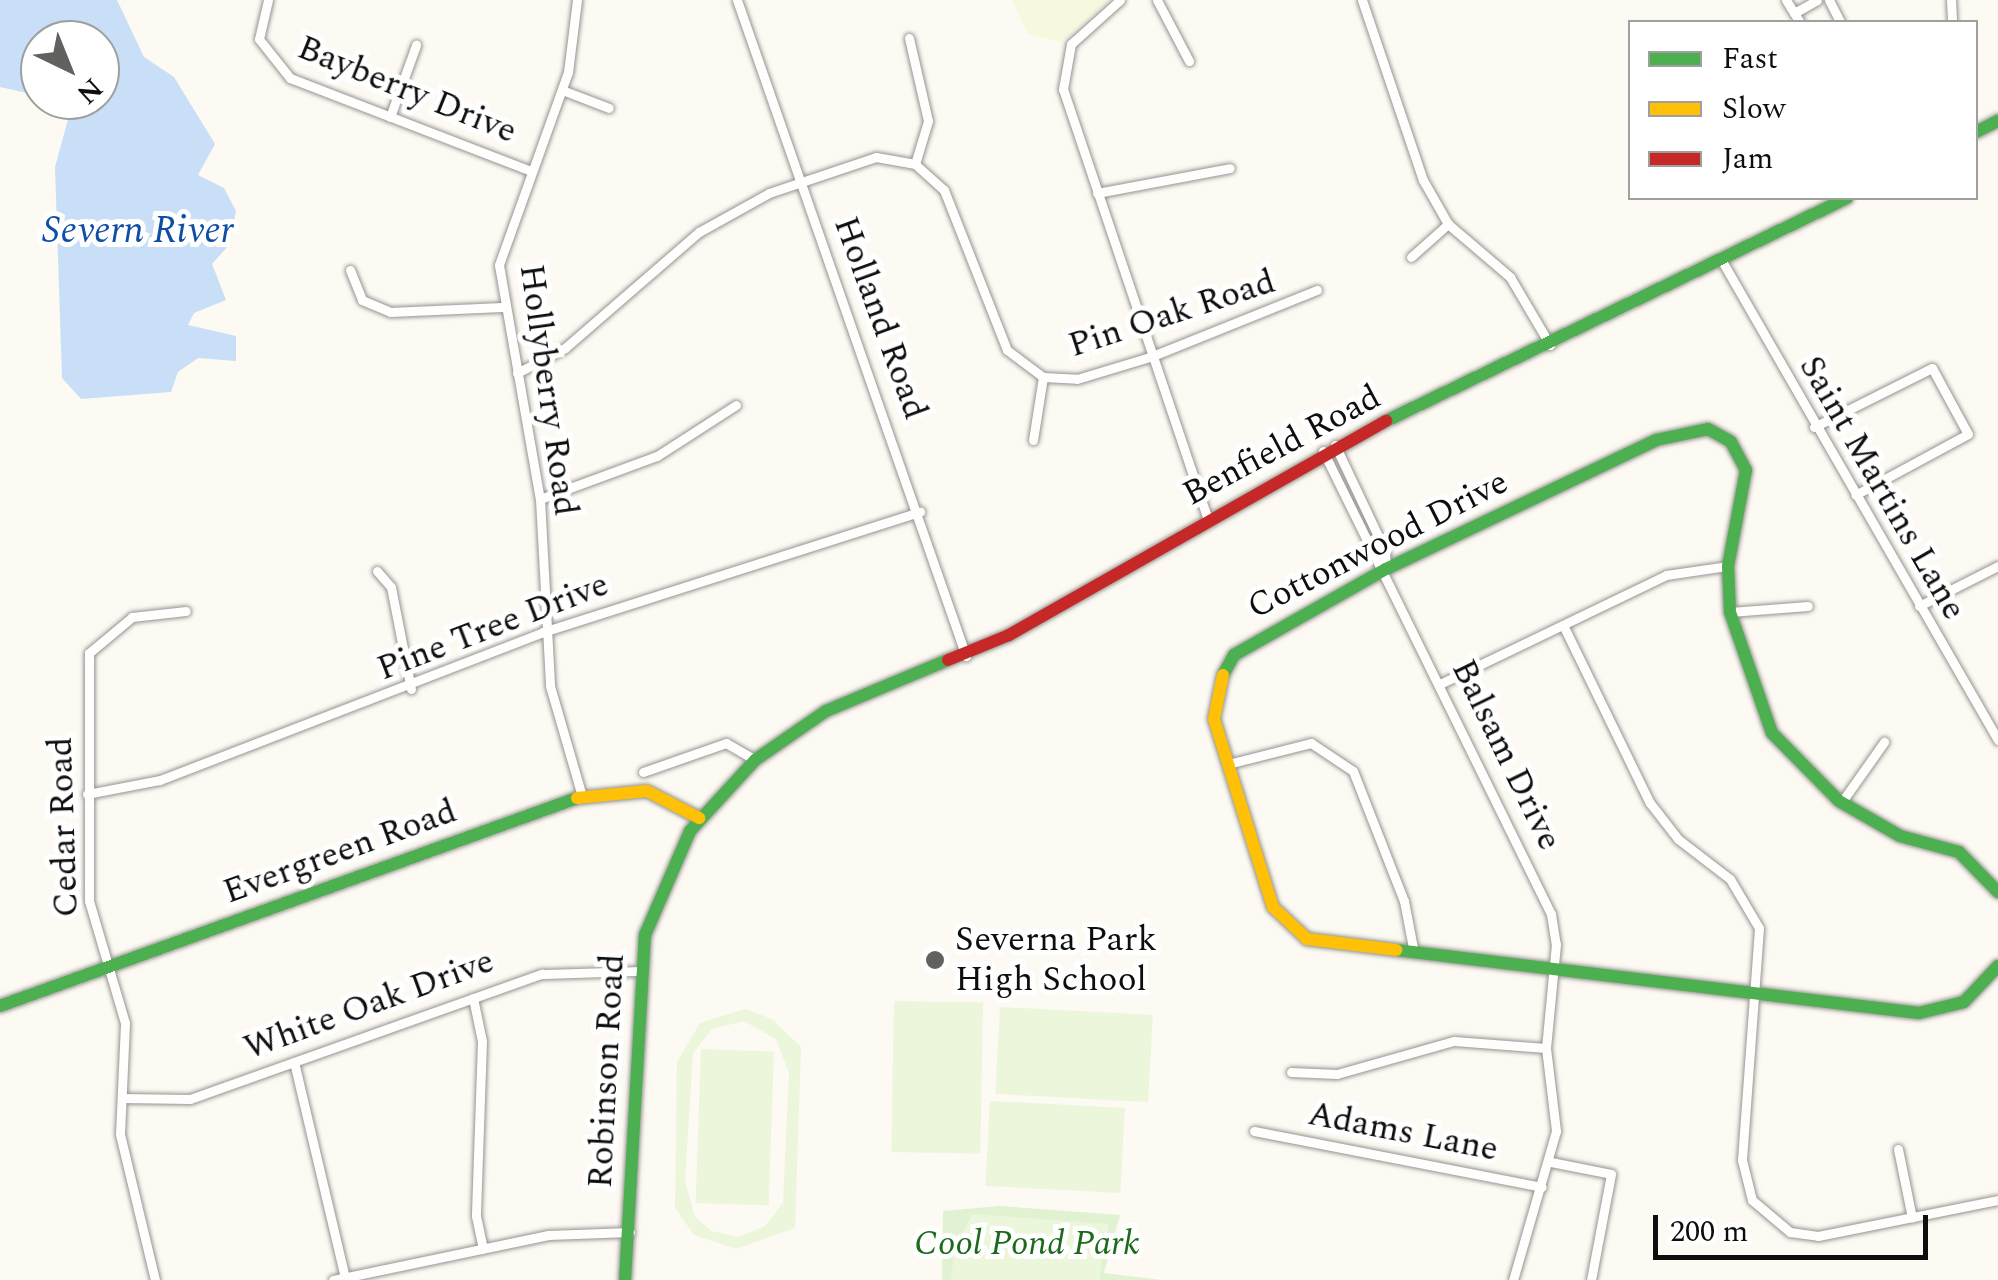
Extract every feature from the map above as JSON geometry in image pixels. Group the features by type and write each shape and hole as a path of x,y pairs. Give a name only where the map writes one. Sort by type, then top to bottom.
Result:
{"street":[{"name":"Bayberry Drive","path":"268,0 259,39 274,66 390,117 530,170"},
{"name":"Hollyberry Road","path":"577,0 562,90 502,246 502,306 540,499 543,632 557,722 582,796"},
{"name":"Holland Road","path":"737,0 920,512 966,656"},
{"path":"1120,0 1071,44 1064,72 1097,192 1150,357 1208,520"},
{"path":"1157,0 1189,61"},
{"path":"1362,0 1423,180 1448,224 1510,277 1551,346"},
{"path":"1786,0 1799,20"},
{"path":"1794,12 1817,0"},
{"path":"517,373 566,348 699,232 802,180 876,158 915,164 928,121 909,38"},
{"path":"390,117 416,45"},
{"path":"562,90 608,108"},
{"name":"Pin Oak Road","path":"915,164 950,202 1007,350 1043,377 1077,379 1150,357 1317,290"},
{"path":"1097,192 1230,168"},
{"name":"Benfield Road","path":"699,818 755,760 826,711 966,656 1329,448 1551,346 1843,200"},
{"path":"1411,257 1448,224"},
{"name":"Saint Martins Lane","path":"1722,261 1814,427 1998,740"},
{"path":"350,270 362,300 390,312 502,306"},
{"path":"1814,427 1932,368 1968,434 1855,495"},
{"path":"1033,440 1043,377"},
{"path":"540,499 657,456 736,405"},
{"name":"Cottonwood Drive","path":"1998,892 1959,852 1900,836 1841,803 1804,774 1772,733 1730,612 1728,566 1744,464 1731,442 1699,427 1386,569 1226,665 1213,707 1273,907 1288,927 1307,939 1919,1012 1964,1002 1998,966"},
{"name":"Balsam Drive","path":"1329,448 1551,914 1554,971 1546,1048 1555,1112 1551,1162 1513,1280"},
{"name":"Pine Tree Drive","path":"87,794 160,780 411,689 543,632 920,512"},
{"path":"1442,683 1666,575 1728,566"},
{"path":"1919,606 1998,566"},
{"path":"376,571 392,586 411,689"},
{"path":"1730,612 1808,606"},
{"name":"Cedar Road","path":"155,1280 120,1134 125,1023 90,902 90,652 132,616 186,611"},
{"path":"1563,625 1650,804 1750,907 1763,950 1742,1160 1752,1200 1773,1222 1809,1235 1998,1200"},
{"path":"1987,723 1998,717"},
{"path":"1841,803 1884,742"},
{"path":"643,772 726,743 755,760"},
{"path":"1228,764 1312,743 1353,771 1404,901 1414,953"},
{"name":"Evergreen Road","path":"0,1006 582,796 638,789 699,818"},
{"name":"Robinson Road","path":"625,1280 630,1232 637,971 661,886 699,818"},
{"name":"White Oak Drive","path":"122,1098 190,1099 542,974 637,971"},
{"path":"473,998 482,1041 476,1216 482,1248"},
{"path":"1291,1072 1337,1074 1454,1041 1546,1048"},
{"path":"294,1062 345,1278"},
{"name":"Adams Lane","path":"1254,1131 1542,1187"},
{"path":"1898,1149 1912,1218"},
{"path":"1551,1162 1611,1174 1590,1280"},
{"path":"333,1280 584,1230 630,1232"}],"green space":[{"path":"1012,0 1110,0 1061,42 1028,34"},
{"path":"894,1001 983,1003 980,1154 891,1152"},
{"path":"1000,1007 1153,1015 1148,1102 995,1094"},
{"path":"745,1009 772,1019 801,1047 795,1228 736,1249 694,1235 675,1208 677,1062 700,1023","holes":["744,1021 776,1039 789,1073 783,1203 765,1226 739,1237 711,1231 695,1217 685,1181 693,1053 712,1029"]},
{"path":"701,1049 774,1052 769,1205 696,1203"},
{"path":"990,1101 1125,1108 1120,1193 986,1186"},
{"name":"Cool Pond Park","path":"1000,1206 1120,1215 1104,1273 1162,1280 942,1280 943,1211"},
{"name":"Cool Pond Park","path":"973,1214 1109,1224 1099,1280 951,1280 955,1245"}],"water":[{"name":"Severn River","path":"0,0 117,0 144,57 174,77 215,144 198,175 224,188 236,211 230,244 212,264 226,300 194,313 188,325 236,336 236,361 198,358 178,372 171,392 81,399 62,378 55,167 68,120 120,120 120,20 20,20 20,92 0,87"}],"traffic: fast":[{"path":"1978,131 1998,121"},
{"path":"1386,421 1843,200"},
{"path":"1223,675 1234,655 1386,569 1656,440 1708,429 1731,442 1746,470 1728,566 1730,612 1772,733 1839,801 1900,836 1959,852 1998,892"},
{"path":"625,1280 645,935 690,831 755,760 826,711 948,660"},
{"path":"0,1006 577,798"},
{"path":"1396,950 1919,1013 1964,1002 1998,966"}],"traffic: slow":[{"path":"1223,675 1214,719 1273,907 1307,939 1396,950"},
{"path":"577,798 647,791 699,818"}],"traffic: jam":[{"path":"948,660 1009,635 1386,421"}],"place":[{"name":"Severna Park High School","path":"935,960"}]}
